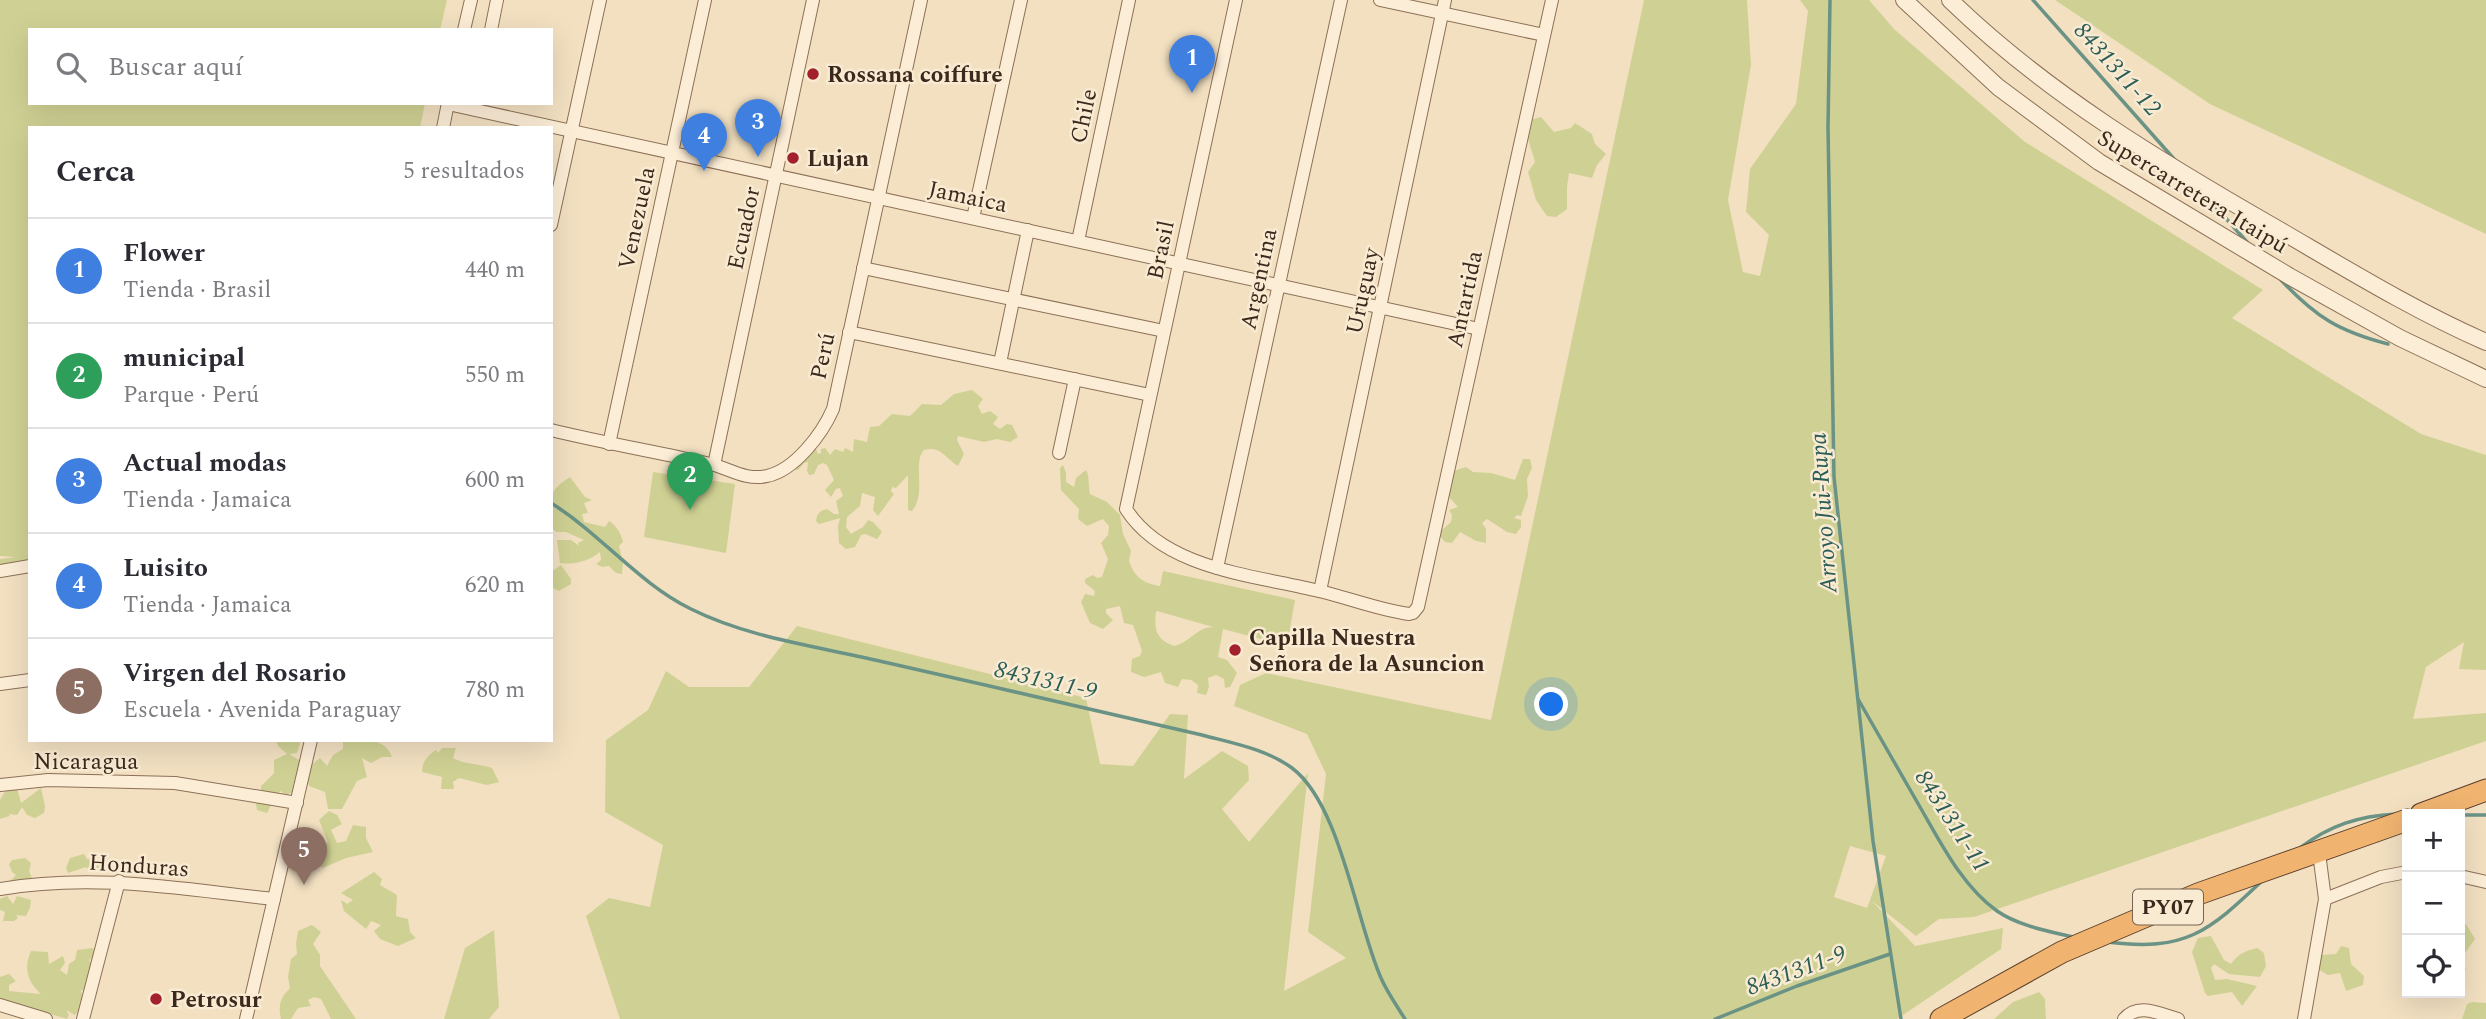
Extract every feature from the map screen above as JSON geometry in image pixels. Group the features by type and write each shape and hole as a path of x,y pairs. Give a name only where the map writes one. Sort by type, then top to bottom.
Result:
{"highway":[{"path":"2435,809 2486,790"},
{"name":"PY07","path":"1941,1019 2062,952 2198,894 2402,822"}],"street":[{"path":"464,28 471,0"},
{"path":"491,28 497,0"},
{"path":"553,216 600,0"},
{"name":"Venezuela","path":"609,444 705,0"},
{"name":"Ecuador","path":"714,465 813,0"},
{"name":"Perú","path":"553,430 714,465 751,478 769,476 788,466 813,441 824,428 832,409 920,0"},
{"path":"973,218 1021,0"},
{"name":"Chile","path":"1078,241 1129,0"},
{"name":"Brasil","path":"1217,568 1174,552 1143,530 1133,521 1126,509 1236,0"},
{"name":"Argentina","path":"1217,568 1341,0"},
{"path":"1380,0 1444,7 1544,35"},
{"name":"Antartida","path":"1320,591 1405,614 1413,613 1418,607 1552,0"},
{"name":"Supercarretera Itaipú","path":"1904,0 1998,87 2099,162 2289,276 2400,338 2486,379"},
{"name":"Supercarretera Itaipú","path":"1950,0 2028,68 2099,121 2234,204 2403,302 2486,342"},
{"name":"Uruguay","path":"1320,591 1444,7"},
{"path":"443,126 448,105"},
{"name":"Jamaica","path":"473,106 552,126"},
{"name":"Jamaica","path":"553,126 1479,329"},
{"path":"1000,363 1028,230"},
{"path":"863,268 1164,331"},
{"path":"849,332 1150,395"},
{"path":"1059,453 1075,379"},
{"path":"0,571 28,566"},
{"path":"1217,568 1320,591"},
{"path":"0,684 28,680"},
{"path":"246,1019 311,742"},
{"name":"Nicaragua","path":"0,785 48,780 174,783 297,803"},
{"path":"2304,1019 2325,899 2319,853"},
{"path":"2325,899 2381,877 2402,873"},
{"path":"2465,877 2486,882"},
{"path":"83,1019 119,881"},
{"name":"Honduras","path":"0,889 41,882 119,881 274,899"},
{"path":"0,1005 46,1019"},
{"path":"2124,1019 2129,1013 2139,1009 2178,1019"}],"green space":[{"path":"0,0 447,0 440,28 28,28 28,105 425,105 420,126 28,126 28,570 0,574 0,559 16,557 0,556"},
{"path":"1644,0 1747,0 1751,65 1728,200 1743,272 1760,276 1769,235 1746,212 1750,169 1796,104 1808,11 1800,0 1869,0 1894,29 2025,142 2263,290 2232,318 2421,434 2486,455 2486,670 2459,669 2464,642 2426,667 2413,719 2486,713 2486,741 1974,917 1939,919 1916,936 1872,901 1915,946 2003,928 2001,949 1897,1019 620,1019 586,916 609,898 650,907 663,845 605,812 606,740 648,710 666,671 689,687 749,687 797,626 1086,698 1100,764 1133,766 1170,714 1188,715 1184,779 1222,751 1248,766 1249,780 1222,809 1249,842 1308,773 1284,991 1346,958 1308,932 1326,774 1307,734 1234,706 1240,685 1266,673 1491,720","holes":["1850,846 1886,856 1867,908 1834,897"]},
{"path":"2055,0 2486,0 2486,234 2210,104"},
{"path":"1541,117 1554,132 1571,128 1575,123 1592,134 1595,144 1606,154 1597,165 1592,178 1569,173 1567,209 1556,217 1547,216 1536,200 1528,172 1535,162 1526,132 1527,121"},
{"path":"972,390 983,399 978,406 982,414 990,411 998,417 993,424 1000,429 1007,424 1012,425 1018,437 1010,442 997,439 984,442 958,436 957,440 964,454 958,466 935,449 924,450 919,462 919,496 912,511 908,510 908,475 896,488 892,487 894,494 878,516 873,510 875,497 862,493 860,506 847,517 846,527 851,534 863,527 868,520 882,532 877,539 861,535 855,547 846,549 839,543 840,518 819,524 816,521 819,513 827,509 839,514 836,501 843,496 840,488 836,489 831,497 825,490 834,480 827,465 818,465 814,474 809,475 808,462 798,470 793,469 815,446 818,454 825,448 830,455 835,449 843,452 845,448 853,452 854,439 867,442 870,427 879,426 892,414 910,416 922,404 941,405 954,394"},
{"path":"1523,459 1530,459 1532,468 1527,479 1528,496 1521,516 1514,518 1521,520 1521,527 1516,534 1507,532 1487,519 1482,523 1486,529 1486,543 1460,532 1452,543 1445,542 1440,532 1451,522 1452,515 1449,510 1458,507 1448,496 1454,471 1466,467 1473,472 1491,473 1515,480"},
{"path":"1063,465 1066,482 1074,487 1076,478 1086,470 1090,494 1107,502 1120,515 1123,534 1131,551 1129,561 1137,576 1144,581 1160,586 1163,571 1295,600 1287,646 1223,629 1218,657 1227,660 1237,673 1230,687 1225,688 1224,679 1216,675 1208,678 1206,695 1197,693 1198,685 1191,680 1182,679 1178,687 1165,683 1161,672 1144,677 1131,672 1132,659 1140,656 1142,651 1133,625 1124,623 1120,606 1106,609 1106,613 1113,620 1103,629 1090,623 1081,602 1085,594 1094,596 1095,591 1085,583 1085,579 1093,575 1102,577 1108,559 1101,543 1108,535 1109,526 1103,519 1087,526 1078,519 1079,509 1061,490 1060,468","holes":["1157,611 1213,627 1202,630 1174,646 1163,640 1158,633 1155,624"]},
{"path":"653,472 735,484 726,553 644,537"},
{"path":"570,477 585,497 592,500 584,503 588,513 582,514 584,522 605,527 609,521 620,533 623,542 619,546 623,563 622,574 616,573 609,566 596,564 601,560 600,552 582,562 560,563 557,540 571,540 579,546 578,543 584,540 553,529 553,493"},
{"path":"561,565 571,579 571,584 559,591 553,588 553,571"},
{"path":"277,742 300,742 297,753 289,754 299,760 302,767 299,784 293,784 294,792 285,795 281,791 267,813 257,810 255,797 261,793 261,786 274,773 274,760 287,754"},
{"path":"343,742 378,742 389,750 392,757 382,757 371,763 362,758 367,777 357,781 342,809 328,809 325,792 309,786 304,771 320,758 327,766 333,755 343,749"},
{"path":"442,748 456,748 453,758 457,760 492,768 499,782 487,785 459,778 453,782 454,789 441,789 442,777 422,772 428,757"},
{"path":"7,788 17,788 21,803 41,788 44,813 35,818 27,815 22,807 17,815 9,814 10,816 0,819 0,800"},
{"path":"329,811 337,815 342,824 331,830 337,843 346,841 353,825 366,827 366,838 373,852 346,858 323,868 310,860 314,848 328,842 319,820"},
{"path":"84,854 87,859 100,862 107,869 88,871 86,867 68,873 66,868 70,858"},
{"path":"25,858 31,863 30,881 8,883 16,875 9,864 12,860"},
{"path":"374,872 382,879 380,885 397,895 396,916 408,919 410,932 416,938 398,946 380,939 374,931 381,925 371,921 366,929 344,911 341,900 347,904 353,900 341,893"},
{"path":"7,896 13,904 17,896 31,900 26,916 16,915 18,918 14,921 3,921 5,912 0,910 0,899"},
{"path":"2465,924 2475,939 2465,953 2465,935"},
{"path":"312,925 321,932 313,944 320,955 320,966 356,1019 331,1019 321,999 314,997 308,1000 311,1006 298,1008 291,1019 281,1019 280,1006 290,988 288,977 291,959 297,954 298,931"},
{"path":"494,930 499,1007 489,1019 444,1019 465,948"},
{"path":"2211,936 2224,960 2231,964 2239,955 2249,950 2257,948 2264,953 2266,966 2260,977 2229,974 2214,964 2211,968 2215,980 2227,979 2257,986 2242,1006 2232,992 2208,996 2205,993 2192,952 2198,938"},
{"path":"2341,946 2349,948 2351,964 2364,976 2363,985 2346,991 2340,973 2328,975 2316,968 2319,955 2336,954"},
{"path":"93,948 97,956 89,960 92,964 90,990 81,990 84,1004 75,1015 66,1010 69,1015 67,1019 0,999 0,977 9,974 16,981 9,985 9,991 41,994 28,975 27,964 31,951 48,952 49,964 63,956 65,963 60,970 67,975 69,964 75,960 77,950"},
{"path":"2039,992 2045,999 2046,1019 1994,1019 2013,1002"},
{"path":"2486,1003 2486,1019 2462,1019 2467,1004"}],"waterway":[{"name":"Arroyo Jui-Rupa","path":"1830,0 1828,127 1834,477 1873,841 1901,1019"},
{"name":"8431311-12","path":"2033,0 2175,160"},
{"name":"8431311-12","path":"2206,196 2247,242"},
{"name":"8431311-12","path":"2281,280 2305,304 2329,321 2355,334 2388,344"},
{"name":"8431311-9","path":"553,504 587,529 654,586 712,619 781,640 1202,735 1248,747 1282,761 1309,785 1323,809 1346,866 1381,978 1405,1019"},
{"name":"8431311-11","path":"1858,699 1944,849 1973,889 1997,911 2015,921 2073,937"},
{"name":"8431311-11","path":"2300,848 2322,833 2345,823 2396,814"},
{"name":"8431311-11","path":"2465,815 2486,815"},
{"name":"8431311-11","path":"2107,942 2157,944 2194,934 2227,913 2263,880"},
{"name":"8431311-9","path":"1715,1019 1797,986 1890,954"}],"place":[{"name":"Rossana coiffure","path":"813,74"},
{"name":"Flower","path":"1192,93"},
{"name":"Actual modas","path":"758,157"},
{"name":"Lujan","path":"793,158"},
{"name":"Luisito","path":"704,171"},
{"name":"municipal","path":"690,510"},
{"name":"Capilla Nuestra Señora de la Asuncion","path":"1235,650"},
{"name":"Virgen del Rosario","path":"304,885"},
{"name":"Petrosur","path":"156,999"}]}
